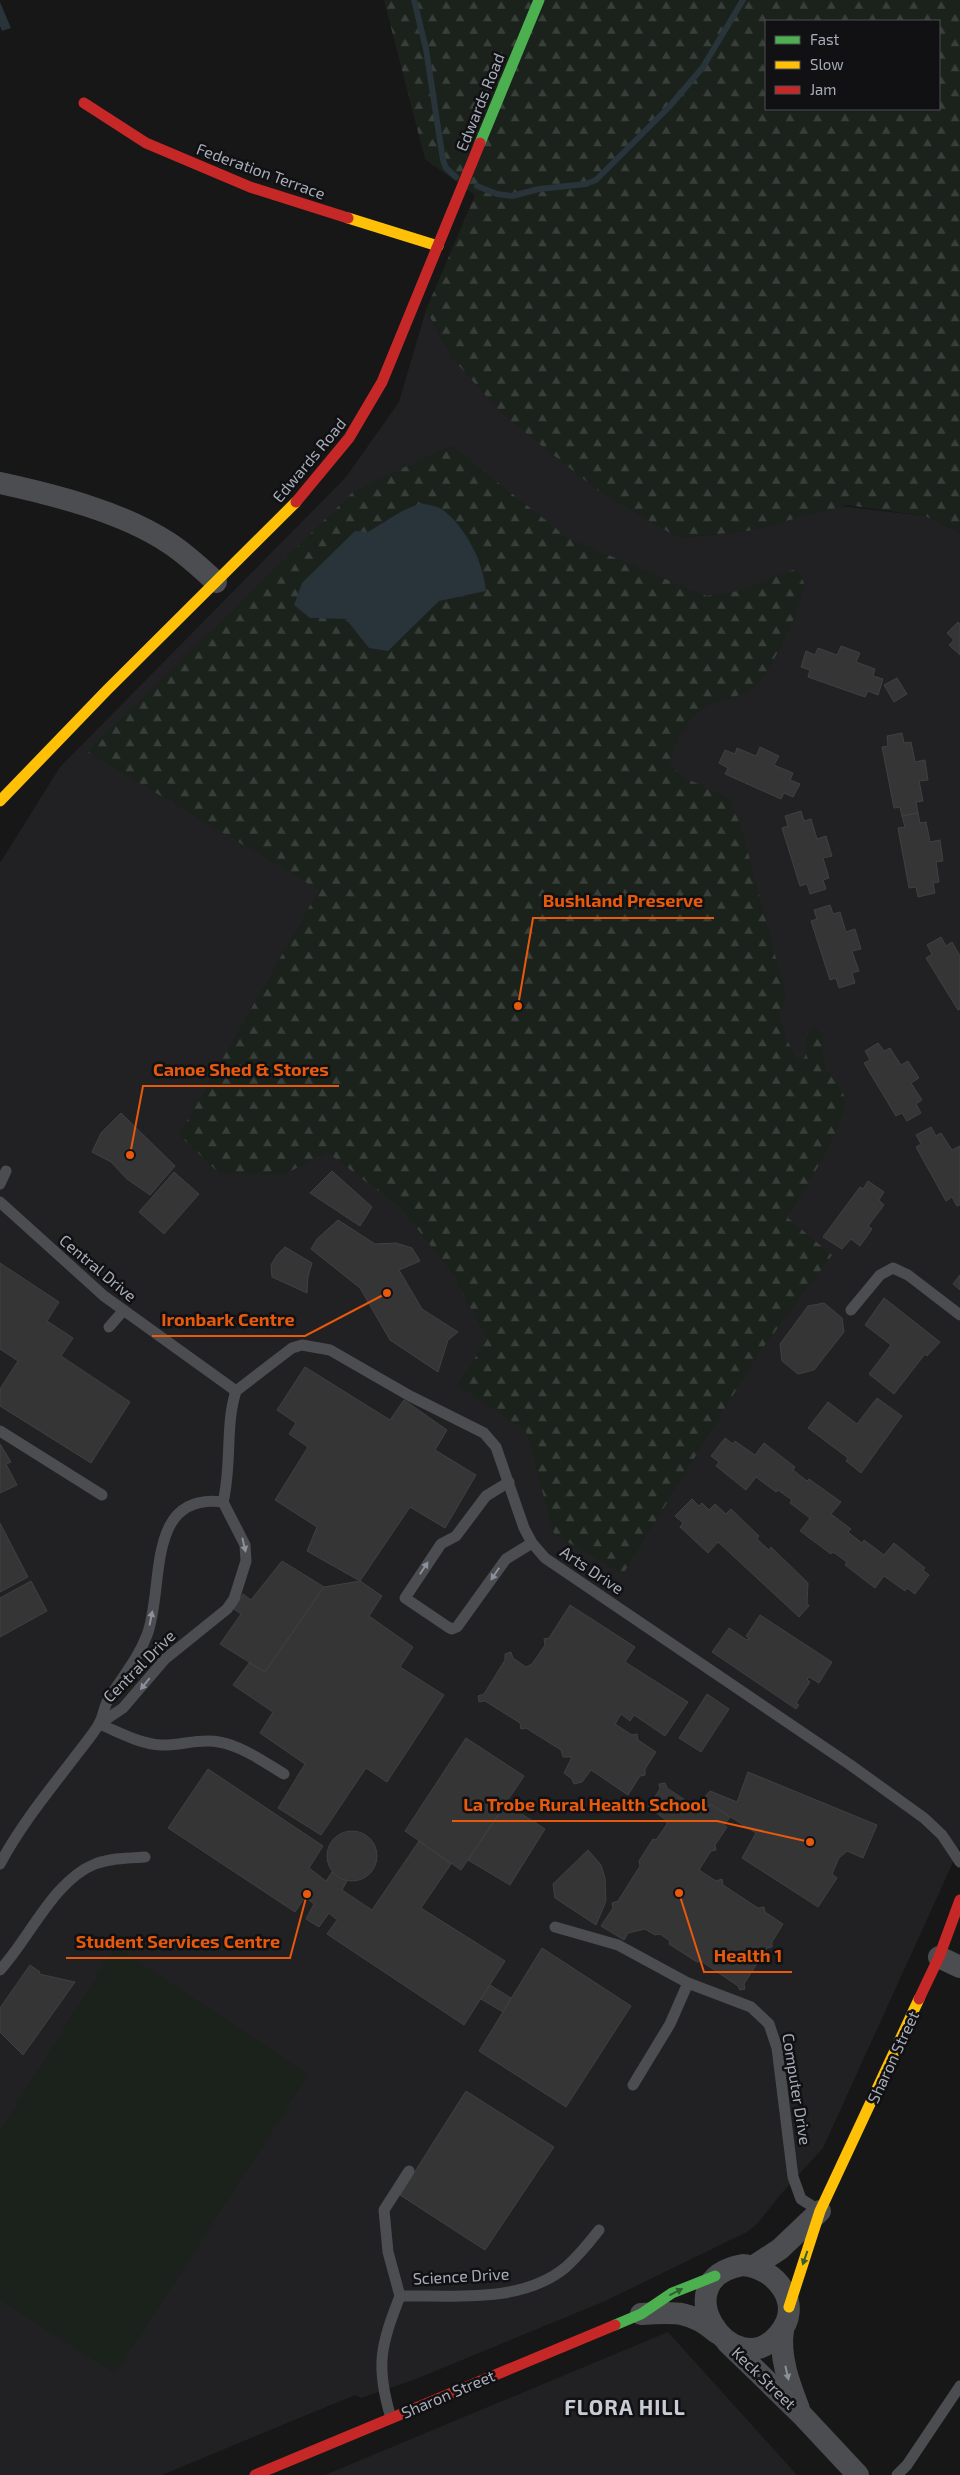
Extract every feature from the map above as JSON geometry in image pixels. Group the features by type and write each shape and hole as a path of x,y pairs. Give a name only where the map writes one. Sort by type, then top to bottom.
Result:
{"street":[{"name":"Edwards Road","path":"0,801 301,497 341,451 359,426 382,382 539,0"},
{"name":"Federation Terrace","path":"84,103 146,143 250,187 438,246"},
{"path":"0,483 75,501 137,527 167,542 188,556 216,582"},
{"name":"Sharon Street","path":"789,2307 820,2211 939,1957 951,1930 960,1900"},
{"path":"939,1957 960,1967"},
{"name":"Sharon Street","path":"754,2266 780,2249 820,2211"},
{"path":"754,2266 774,2276 782,2285 789,2307 788,2319 783,2330 775,2340 764,2346 751,2349 739,2347 722,2338 707,2311 705,2301 705,2295 715,2276 731,2267 754,2266"},
{"name":"Sharon Street","path":"255,2475 641,2314 672,2293 715,2276"},
{"name":"Sharon Street","path":"641,2314 677,2312 688,2314 708,2325 722,2338"},
{"name":"Keck Street","path":"783,2330 782,2352 789,2383 801,2414"},
{"name":"Keck Street","path":"722,2338 801,2414 858,2475"}],"lane":[{"path":"0,1184 6,1171"},
{"name":"Central Drive","path":"0,1202 53,1252 123,1311 236,1391"},
{"path":"851,1310 880,1275 893,1268 908,1275 960,1315"},
{"path":"109,1327 123,1311"},
{"name":"Arts Drive","path":"236,1391 292,1348 302,1345 330,1350 418,1400 484,1433 496,1447 517,1513 532,1543 545,1558 849,1764 924,1818 942,1835 960,1862"},
{"path":"223,1502 228,1482 236,1391"},
{"path":"0,1431 102,1495"},
{"path":"508,1482 486,1496 456,1536 441,1544 405,1598 452,1629 457,1627 506,1558 532,1543"},
{"name":"Central Drive","path":"0,1864 16,1837 99,1724 108,1701 139,1654 148,1632 162,1542 169,1528 179,1514 190,1505 205,1500 223,1502 245,1545 246,1561 234,1599 227,1609 165,1659 124,1708 99,1724"},
{"path":"99,1724 150,1744 162,1746 206,1740 220,1742 245,1752 284,1774"},
{"path":"0,1970 62,1890 76,1876 94,1864 119,1858 145,1857"},
{"name":"Computer Drive","path":"555,1926 618,1945 688,1983 742,2002 757,2010 769,2024 777,2048 793,2177 801,2199 820,2211"},
{"path":"633,2085 670,2024 688,1983"},
{"path":"400,2296 388,2252 384,2210 409,2171"},
{"name":"Science Drive","path":"391,2418 381,2380 381,2356 385,2335 400,2296 485,2294 522,2288 552,2276 565,2267 600,2230"},
{"path":"897,2475 907,2465 960,2386"}],"shaded area":[{"path":"0,2 11,28 2,31 0,26"},
{"path":"426,310 454,360 679,538 748,531 840,506 925,516 960,533 960,1847 823,2148 781,2194 757,2224 747,2232 605,2301 416,2379 361,2398 355,2395 162,2475 0,2475 0,863 60,767 346,477 399,402"},
{"path":"421,503 441,509 459,526 478,558 485,580 486,591 439,601 388,651 369,648 346,619 310,618 294,605 302,583 355,531 368,532 402,511"},
{"path":"668,2332 797,2475 325,2475"}],"green space":[{"path":"384,0 960,0 960,533 925,516 847,505 748,531 679,538 601,493 502,414 454,360 426,310 475,195 425,159"},
{"path":"451,445 568,538 689,589 707,596 734,592 793,570 799,572 804,583 793,619 763,677 751,689 714,703 694,717 683,730 670,762 681,776 730,799 742,830 786,996 780,1016 788,1042 799,1063 805,1057 807,1034 814,1027 818,1030 823,1041 824,1064 845,1098 840,1123 832,1140 788,1218 832,1255 759,1353 623,1574 554,1534 526,1431 457,1385 487,1340 454,1276 402,1209 327,1152 283,1175 219,1173 179,1135 319,890 87,752 353,492","holes":["402,511 486,591 439,601 388,651 369,648 346,619 368,532"]},
{"path":"115,1947 309,2074 120,2367 114,2373 0,2300 0,2131"}],"building":[{"path":"958,622 960,624 960,655 949,645 954,640 947,633"},
{"path":"841,646 860,653 856,662 875,669 873,676 883,679 878,695 868,691 865,697 808,677 810,670 801,667 806,651 815,655 818,648 837,655"},
{"path":"897,678 907,694 894,702 884,685"},
{"path":"902,733 904,743 911,742 915,762 925,760 928,780 919,781 923,801 916,802 918,813 902,816 900,807 894,808 882,747 888,746 887,736"},
{"path":"760,747 779,756 774,765 793,773 790,780 800,784 793,797 784,793 781,799 725,774 728,768 719,763 725,750 735,754 737,748 756,756"},
{"path":"801,811 804,821 811,819 817,839 826,836 832,856 823,858 829,878 823,880 826,889 810,894 807,884 800,886 782,828 788,826 785,816"},
{"path":"918,813 920,823 926,822 930,842 940,840 943,861 936,862 939,882 933,883 935,893 918,897 916,887 909,888 898,828 905,827 902,816"},
{"path":"830,905 833,914 840,912 846,932 855,929 861,949 852,951 859,971 852,973 855,983 839,988 836,978 830,980 811,921 817,919 814,910"},
{"path":"941,937 946,946 952,942 960,956 960,1009 958,1010 926,958 932,954 927,945"},
{"path":"878,1043 884,1051 890,1048 901,1065 908,1061 919,1078 911,1083 922,1100 916,1104 921,1113 907,1121 902,1113 896,1116 864,1063 870,1060 865,1051"},
{"path":"121,1113 175,1166 150,1195 127,1179 111,1162 92,1152 101,1133"},
{"path":"931,1127 936,1136 941,1133 952,1150 960,1146 960,1205 957,1206 952,1197 946,1201 916,1147 921,1144 916,1135"},
{"path":"332,1171 372,1207 360,1226 310,1193"},
{"path":"174,1172 199,1194 164,1234 139,1212"},
{"path":"868,1181 884,1192 879,1200 884,1205 868,1226 872,1229 860,1246 851,1239 842,1249 823,1237 860,1187 863,1189"},
{"path":"338,1220 375,1244 396,1243 412,1248 420,1261 399,1270 422,1309 458,1332 448,1340 438,1372 390,1340 360,1288 311,1249 317,1239"},
{"path":"285,1247 312,1263 308,1277 307,1293 272,1277 271,1265"},
{"path":"0,1263 59,1302 47,1321 73,1338 61,1356 130,1402 91,1463 0,1406 0,1389 18,1361 0,1349"},
{"path":"960,1275 960,1290 953,1284"},
{"path":"884,1298 940,1342 927,1356 925,1354 894,1394 869,1374 891,1345 865,1325"},
{"path":"824,1303 842,1318 844,1332 814,1370 798,1374 782,1361 780,1344 808,1306"},
{"path":"305,1367 390,1420 404,1400 447,1430 435,1450 476,1475 445,1528 410,1507 360,1581 307,1551 317,1527 275,1500 308,1447 289,1434 296,1423 277,1410"},
{"path":"877,1398 902,1416 861,1473 846,1461 848,1458 808,1428 828,1402 857,1424"},
{"path":"725,1438 733,1444 735,1441 755,1455 764,1443 795,1467 793,1470 807,1481 809,1479 841,1502 831,1514 851,1529 848,1532 862,1543 864,1540 884,1555 894,1543 925,1568 923,1570 929,1575 915,1594 907,1588 905,1591 884,1576 875,1588 845,1565 847,1562 833,1552 831,1554 800,1531 810,1518 790,1503 792,1500 778,1490 776,1492 756,1477 746,1490 716,1466 719,1462 711,1456"},
{"path":"0,1444 11,1462 6,1464 17,1485 0,1493"},
{"path":"692,1499 699,1506 702,1503 709,1510 715,1504 726,1514 731,1509 759,1536 757,1539 769,1550 771,1547 808,1583 807,1603 809,1606 799,1617 718,1542 708,1553 680,1527 683,1523 675,1516"},
{"path":"0,1523 28,1577 0,1592"},
{"path":"282,1561 324,1587 265,1672 220,1644 241,1614 234,1609 243,1594 251,1600"},
{"path":"31,1581 47,1611 0,1637 0,1598"},
{"path":"360,1581 382,1596 369,1616 413,1647 400,1667 444,1695 387,1782 366,1768 321,1835 278,1808 305,1764 260,1733 273,1712 233,1685 249,1663 265,1672 324,1587"},
{"path":"570,1605 635,1647 625,1662 688,1702 665,1736 634,1715 630,1721 621,1714 615,1724 632,1735 637,1734 638,1740 656,1752 645,1769 645,1775 640,1776 628,1795 591,1770 582,1782 574,1784 572,1779 564,1773 572,1757 563,1757 561,1750 526,1728 521,1729 520,1723 485,1701 479,1702 478,1696 484,1694 505,1660 505,1654 511,1652 513,1658 526,1667 532,1664 545,1645 544,1639 549,1638"},
{"path":"760,1615 832,1662 819,1683 809,1677 807,1679 810,1682 796,1703 799,1705 796,1709 712,1652 729,1628 747,1640 749,1638 746,1636"},
{"path":"707,1694 729,1709 701,1752 679,1738"},
{"path":"466,1738 524,1776 461,1870 405,1831"},
{"path":"208,1769 323,1846 309,1868 326,1881 332,1872 347,1881 342,1890 372,1910 419,1841 451,1864 421,1908 505,1961 464,2025 327,1934 337,1920 329,1913 319,1927 306,1919 314,1904 305,1897 295,1912 168,1828"},
{"path":"748,1772 877,1825 863,1858 847,1851 839,1858 832,1874 837,1878 818,1907 742,1858 756,1833 710,1804 705,1813 700,1809 706,1800 703,1799 710,1791 737,1802"},
{"path":"665,1783 667,1788 697,1808 703,1799 706,1800 700,1809 705,1813 710,1804 730,1817 724,1825 727,1827 715,1845 716,1850 711,1851 699,1870 716,1881 722,1879 723,1885 758,1908 764,1907 765,1912 783,1924 772,1942 772,1947 767,1948 744,1984 745,1989 740,1990 738,1986 701,1961 697,1962 669,1944 670,1941 660,1934 655,1935 645,1929 628,1933 624,1940 601,1926 613,1908 612,1903 618,1901 640,1866 639,1861 653,1839 656,1840 667,1824 666,1820 648,1807 660,1789 659,1784"},
{"path":"506,1804 545,1829 510,1885 468,1860"},
{"path":"352,1831 361,1833 372,1842 377,1856 375,1865 366,1876 352,1881 343,1879 332,1870 327,1856 329,1847 338,1836"},
{"path":"588,1850 601,1865 605,1878 606,1901 596,1925 555,1898 553,1884"},
{"path":"542,1948 631,2006 566,2107 479,2051"},
{"path":"30,1965 40,1972 39,1974 75,1982 23,2055 0,2032 0,2008"},
{"path":"490,1985 511,1998 503,2012 481,1999"},
{"path":"466,2091 554,2147 485,2250 400,2195"}],"waterway":[{"path":"414,0 426,49 443,160 446,168 456,177"},
{"path":"477,186 497,194 512,196 539,189 586,184 596,180 669,107 703,67 743,0"}],"traffic: fast":[{"path":"480,143 539,0"},
{"path":"615,2325 641,2314 672,2293 715,2276"}],"traffic: slow":[{"path":"348,218 438,246"},
{"path":"0,801 107,690 296,502"},
{"path":"789,2307 820,2211 919,1999"}],"traffic: jam":[{"path":"84,103 146,143 250,187 348,218"},
{"path":"296,502 349,438 382,382 480,143"},
{"path":"919,1999 939,1957 960,1900"},
{"path":"255,2475 615,2325"}],"place":[{"name":"Bushland Preserve","path":"518,1006"},
{"name":"Canoe Shed & Stores","path":"130,1155"},
{"name":"Ironbark Centre","path":"387,1293"},
{"name":"La Trobe Rural Health School","path":"810,1842"},
{"name":"Health 1","path":"679,1893"},
{"name":"Student Services Centre","path":"307,1894"}],"district":[{"name":"FLORA HILL","path":"625,2408"}]}
